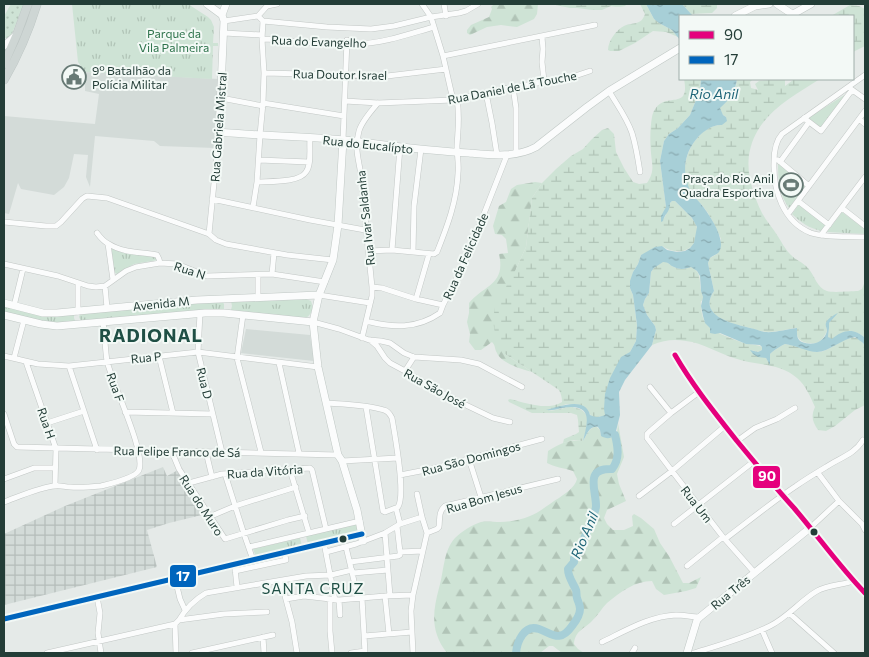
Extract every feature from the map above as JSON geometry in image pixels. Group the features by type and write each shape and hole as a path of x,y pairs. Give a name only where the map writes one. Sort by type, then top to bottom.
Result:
{"main road":[{"path":"4,64 28,4"},
{"path":"4,80 25,38 37,4"}],"street":[{"path":"207,4 223,18 258,16 267,5 277,4"},
{"name":"Rua Gabriela Mistral","path":"209,234 219,132 224,33 223,18 226,4"},
{"path":"368,251 392,250 434,254 437,252 449,223 458,172 457,152 460,120 434,26 431,17 422,4"},
{"path":"444,4 446,16"},
{"path":"258,16 263,21 327,27 371,28 394,26 431,17 446,16 466,11 478,4"},
{"path":"739,15 758,6 769,4"},
{"path":"777,4 791,13 795,13 811,4"},
{"path":"782,4 791,13"},
{"path":"791,13 805,4"},
{"path":"253,207 257,182 263,104 263,21"},
{"path":"443,56 595,25"},
{"name":"Rua do Evangelho","path":"224,33 358,44 384,40 434,26"},
{"path":"4,46 17,34"},
{"path":"542,36 544,81"},
{"path":"347,42 338,225 333,260 319,295 313,322 318,367 340,458 360,521 362,537"},
{"name":"Rua do Eucalípto","path":"219,132 343,140 496,155 516,154 536,147 609,91 679,49"},
{"name":"Rua Doutor Israel","path":"264,73 387,76 446,69"},
{"name":"Rua Daniel de Lã Touche","path":"345,101 378,103 455,99 572,77 590,71"},
{"path":"865,75 850,88 786,130 779,137 774,157 776,189 782,204 788,214 803,228 821,235 865,237"},
{"path":"513,87 516,108 516,154"},
{"path":"850,88 865,99"},
{"path":"804,118 821,131 823,130 850,88"},
{"path":"609,91 632,132 638,153 640,172"},
{"path":"486,93 496,155"},
{"path":"220,98 344,116"},
{"name":"Rua Ivar Saldanha","path":"362,338 372,296 372,287 357,142 361,126 378,103"},
{"path":"788,214 865,111"},
{"path":"859,119 865,124"},
{"path":"780,162 809,122"},
{"path":"257,182 300,178 306,174 309,162 310,138"},
{"path":"392,250 400,147"},
{"path":"413,252 414,206 421,149"},
{"name":"Rua da Felicidade","path":"366,321 393,326 415,324 423,322 440,312 472,246 507,155"},
{"path":"774,157 809,186"},
{"path":"258,160 309,162"},
{"path":"821,235 865,177"},
{"path":"6,222 56,226 87,196 107,198 209,234 216,240 226,244 274,253 333,260"},
{"path":"212,199 365,230"},
{"path":"798,201 829,225"},
{"path":"842,208 865,226"},
{"path":"97,233 108,244 131,252 157,255 160,263"},
{"path":"108,244 113,280"},
{"path":"272,274 274,253"},
{"path":"416,299 429,254"},
{"name":"Rua N","path":"105,286 126,271 136,267 160,263 181,265 207,276 272,274 325,282"},
{"path":"4,264 58,276 78,284 96,287 105,286 107,308"},
{"path":"14,306 23,269"},
{"path":"258,275 258,297"},
{"path":"78,284 78,312 76,318 80,325"},
{"path":"372,287 443,304"},
{"path":"319,295 370,303"},
{"name":"Avenida M","path":"4,304 49,313 224,298 319,295"},
{"path":"302,296 312,302 315,312 311,319 302,321"},
{"path":"224,298 228,307 224,313"},
{"name":"Avenida M","path":"4,315 58,326 200,313 224,313 313,322"},
{"name":"Rua D","path":"200,313 198,352 222,452"},
{"path":"243,315 237,358 261,452"},
{"path":"14,358 24,320"},
{"path":"313,322 369,340 381,340 390,343 404,353 414,356 443,358 479,364 522,387"},
{"name":"Rua F","path":"103,323 107,361 138,450"},
{"name":"Rua São José","path":"369,340 377,346 387,361 445,395 493,418 510,422"},
{"name":"Rua P","path":"4,356 26,362 69,366 198,352 318,367"},
{"path":"675,355 699,392 753,462 865,593"},
{"path":"159,356 173,413"},
{"path":"405,371 414,356"},
{"name":"Rua H","path":"26,362 56,449 55,485"},
{"path":"279,363 299,453"},
{"path":"69,366 97,450"},
{"path":"650,387 671,413 699,392"},
{"path":"327,403 366,406 383,409 390,414 398,458 401,498 396,508 385,512 383,511 366,406"},
{"path":"737,441 755,428 795,408"},
{"path":"47,423 84,411"},
{"path":"125,412 212,414"},
{"name":"Rua Um","path":"671,413 647,434 648,441 724,538 754,572"},
{"name":"Rua Felipe Franco de Sá","path":"4,414 15,447 172,452 299,453 340,458 398,458"},
{"path":"639,496 725,426"},
{"name":"Rua São Domingos","path":"400,475 470,459 542,438"},
{"path":"687,566 782,496 826,466 854,452 863,440"},
{"path":"4,502 55,485 81,488 100,486 130,477 136,474 140,468 138,450"},
{"name":"Rua do Muro","path":"172,452 179,469 225,539 244,534"},
{"path":"206,452 212,477"},
{"path":"470,459 481,497"},
{"path":"674,524 753,462"},
{"path":"4,479 34,468 55,468"},
{"name":"Rua da Vitória","path":"189,484 225,474 312,469 326,529"},
{"path":"290,470 309,533"},
{"path":"818,473 839,501 862,524 865,530"},
{"path":"225,474 253,560"},
{"name":"Rua Bom Jesus","path":"427,533 439,528 440,513 445,506 558,479"},
{"path":"209,517 235,506 296,487"},
{"path":"413,653 413,595 427,533 417,494"},
{"name":"Rua Três","path":"602,642 647,621 677,615 700,617 810,528 839,501"},
{"path":"350,562 400,555 396,508"},
{"path":"244,534 304,516"},
{"path":"4,619 175,578 235,568 264,561 284,552 305,547 384,533 398,525 422,517"},
{"path":"249,547 360,521"},
{"path":"384,533 388,570 389,634"},
{"path":"302,535 305,547"},
{"path":"326,552 346,547 362,537"},
{"path":"324,543 335,600 340,615"},
{"path":"346,547 360,598 365,652 351,653"},
{"path":"400,552 423,551"},
{"path":"235,568 253,560 264,561"},
{"path":"235,568 237,587"},
{"path":"176,653 177,622 185,610 206,593 306,576 388,570"},
{"path":"175,578 185,610"},
{"path":"282,581 297,653"},
{"path":"694,653 762,630 778,622 817,591 854,581"},
{"path":"286,599 304,596 335,600 413,595"},
{"path":"96,597 100,613 98,633 101,653"},
{"path":"332,653 330,631 335,600"},
{"path":"47,653 177,622 224,614 267,612"},
{"path":"790,613 834,653"},
{"path":"688,653 700,617"},
{"path":"762,630 772,653"},
{"path":"364,636 412,632"},
{"path":"192,653 273,635"},
{"path":"264,636 264,653"}],"shaded area":[{"path":"85,72 219,79 215,148 160,146 154,141 95,136 90,187 86,177 88,155 74,154 69,178 64,187 54,195 21,189 18,183 9,214 4,213 4,116 95,124 99,94 85,91"},
{"path":"246,329 310,335 314,361 241,353"},
{"path":"163,467 167,476 178,470 206,514 147,530 157,567 4,605 4,534 65,506"}],"green space":[{"path":"11,4 24,4 11,36 4,39 4,16"},
{"name":"Parque da Vila Palmeira","path":"72,4 188,4 208,17 214,27 213,43 218,43 218,46 213,46 212,79 85,72 78,62"},
{"path":"494,4 538,4 537,14 534,19 517,27 501,25 487,27 470,35 467,33 471,25 489,17 491,7"},
{"path":"551,4 627,4 625,6 611,6 602,10 592,10"},
{"path":"640,4 646,4 654,19 672,30 678,37 666,32 653,31 619,51 608,50 613,36 618,30 624,26 639,22 643,18 645,14"},
{"path":"682,4 717,4 717,8 712,13 691,14"},
{"path":"850,5 865,9 865,46 854,52 854,15 833,15"},
{"path":"684,80 701,80 700,90 690,115 664,141 660,161 666,207 664,218 670,203 675,201 696,225 697,236 695,242 686,250 674,251 662,246 641,255 633,272 630,288 633,295 637,325 636,341 606,415 593,417 586,408 567,404 548,410 571,407 582,410 587,417 583,441 574,440 563,443 564,439 579,432 577,415 571,413 532,413 509,402 508,400 510,399 550,406 562,402 559,390 505,354 495,334 493,320 495,307 526,247 532,198 542,183 556,169 571,156 583,149 602,130 608,128 614,134 616,152 633,182 639,184 647,183 652,168 650,140 652,117 656,108 661,103 679,99 683,96 685,90"},
{"path":"737,80 752,80 750,82 751,88 758,90 755,84 759,81 785,80 785,86 793,80 818,80 788,100 768,116 760,126 750,150 749,174 764,216 788,252 808,268 818,285 830,292 858,291 862,289 865,281 865,338 857,333 849,332 840,334 832,340 828,337 829,323 833,318 826,324 827,331 822,340 817,343 807,343 799,338 796,328 772,332 759,331 726,321 713,313 710,307 710,300 714,291 708,263 710,258 717,254 721,239 708,213 689,190 685,169 690,148 694,142 706,130 713,126 722,125 726,117 719,108 732,95"},
{"path":"846,94 821,128 808,118"},
{"path":"778,163 806,186 789,208 780,187"},
{"name":"Praça do Rio Anil Quadra Esportiva","path":"787,174 803,186 796,197 780,184"},
{"path":"535,182 542,183 532,198 526,247 516,269 505,354 532,372 512,365 499,357 492,342 481,350 475,350 469,342 470,334 467,322 469,303 497,278 500,264 499,254 508,253 506,239 502,235 495,234 493,226 499,206 506,202 511,189 517,185"},
{"path":"799,204 826,225 822,231 806,225 792,214"},
{"path":"842,212 865,229 865,234 827,232"},
{"path":"111,247 125,253 156,256 158,260 134,264 117,274 114,272"},
{"path":"663,261 678,269 691,267 695,269 699,277 703,297 701,311 707,324 727,337 762,347 762,350 758,352 751,350 766,358 770,364 770,354 785,344 816,352 829,349 848,338 860,340 865,346 865,405 826,431 818,430 813,418 815,407 800,381 790,373 782,369 728,356 692,342 673,340 652,345 656,330 643,305 649,293 651,272"},
{"path":"306,299 311,301 312,308 310,315 306,318 231,310 231,301"},
{"path":"222,301 224,311 81,321 79,317 80,314"},
{"path":"4,305 74,315 76,323 58,325 4,313"},
{"path":"618,423 624,457 617,474 626,501 607,510 604,518 613,530 624,530 633,526 632,516 634,514 641,518 654,529 683,583 689,583 701,577 696,588 664,595 656,589 652,581 646,581 628,588 607,603 592,621 578,633 574,644 584,653 562,653 553,646 549,646 540,653 447,653 438,638 434,614 444,562 451,543 467,528 478,523 508,522 523,519 537,513 562,496 572,487 577,479 573,471 547,463 548,451 568,441 583,441 588,431 594,427 600,430 601,436 617,433"},
{"path":"358,524 358,532 308,544 306,536"},
{"path":"300,538 302,546 256,557 253,549"}],"water":[{"path":"646,4 682,4 692,15 679,15 679,39 672,30 654,19"},
{"name":"Rio Anil","path":"701,80 737,80 732,95 720,108 727,121 722,125 710,128 699,136 691,146 685,163 690,190 712,220 721,241 719,252 710,258 708,263 714,291 710,300 710,307 713,313 735,324 765,332 797,328 799,339 810,344 823,338 827,331 827,322 838,313 829,323 828,337 832,339 844,332 857,332 865,338 865,346 855,337 817,352 785,344 770,354 770,365 766,358 758,357 750,350 758,352 762,350 760,345 746,344 720,333 710,333 710,328 705,323 703,316 701,306 703,297 700,276 697,271 691,267 678,269 667,262 663,262 651,272 649,293 643,305 656,330 652,345 625,380 619,392 620,415 615,435 610,438 603,437 598,427 595,427 589,431 583,441 587,419 583,410 571,407 546,410 577,404 587,409 592,416 605,415 605,394 610,378 621,357 630,352 636,341 637,325 630,281 641,255 655,247 662,246 667,250 685,251 694,243 697,227 692,218 675,201 670,203 668,211 661,222 661,216 666,207 660,161 664,141 690,115 700,90"}],"waterway":[{"name":"Rio Anil","path":"516,653 520,639 525,631 534,628 560,636 568,631 579,616 580,606 568,569 579,552 595,510 595,476 598,472 612,469 615,465 617,457 615,435"}],"transit line":[{"name":"90","path":"675,355 712,410 865,593"},
{"name":"17","path":"4,619 362,534"}],"place":[{"name":"9º Batalhão da Polícia Militar","path":"74,77"},
{"name":"Praça do Rio Anil Quadra Esportiva","path":"791,185"}],"district":[{"name":"RADIONAL","path":"151,335"},
{"name":"SANTA CRUZ","path":"313,588"}]}
